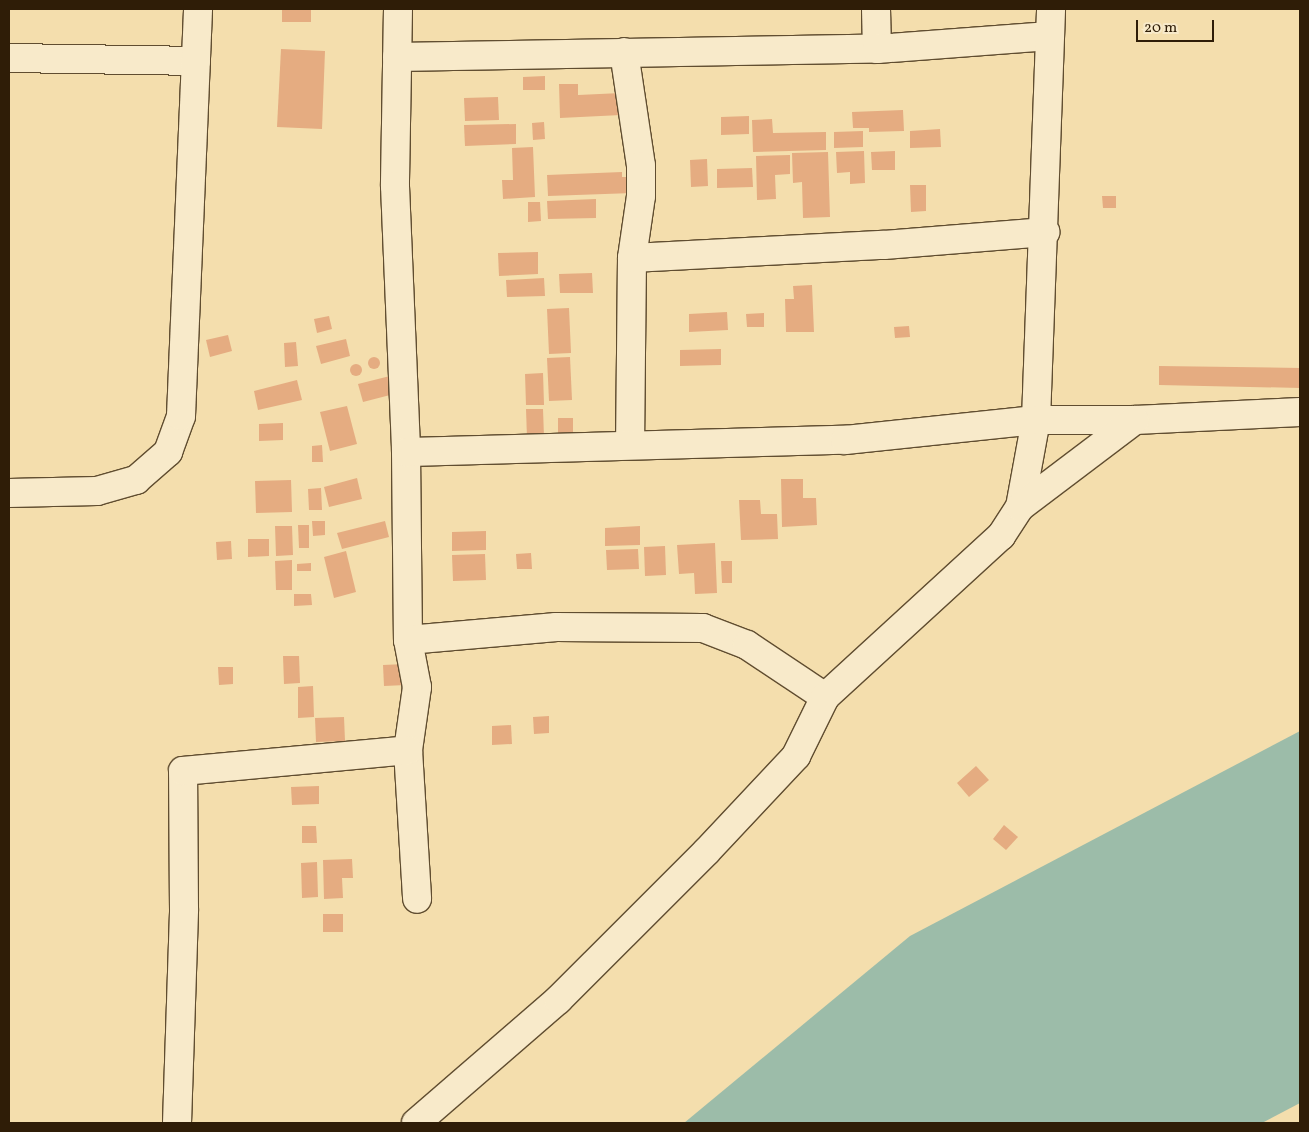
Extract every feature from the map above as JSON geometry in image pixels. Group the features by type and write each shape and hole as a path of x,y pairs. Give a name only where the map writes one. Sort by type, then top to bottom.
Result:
{"street":[{"path":"9,493 97,491 136,480 168,452 181,416 198,9"},
{"path":"398,9 395,186 406,452 408,640 417,687 408,750 417,900"},
{"path":"876,9 877,49"},
{"path":"1020,507 1036,420 1045,232 1051,9"},
{"path":"397,57 877,49 1050,36"},
{"path":"624,52 641,166 642,196 632,258 630,445"},
{"path":"9,58 196,61"},
{"path":"632,258 884,245 1045,232"},
{"path":"406,452 845,440 1036,420 1135,420 1300,412"},
{"path":"416,1123 558,1000 706,852 796,756 825,697 1001,536 1020,507 1135,420"},
{"path":"408,640 556,627 703,628 746,645 825,697"},
{"path":"177,1123 184,909 183,771 408,750"}],"shaded area":[{"path":"1300,731 1300,1103 1262,1123 684,1123 910,936"}],"building":[{"path":"282,9 311,9 311,22 282,22"},
{"path":"281,49 325,51 322,129 277,127"},
{"path":"545,76 545,90 523,90 523,77"},
{"path":"559,84 578,84 578,95 621,93 621,115 560,118"},
{"path":"498,97 499,120 465,121 464,98"},
{"path":"903,110 904,131 869,132 869,128 853,128 852,112"},
{"path":"749,116 749,134 721,135 721,117"},
{"path":"772,119 773,133 826,132 826,150 753,152 752,120"},
{"path":"544,122 545,139 533,140 532,123"},
{"path":"516,124 516,144 465,146 464,125"},
{"path":"940,129 941,147 910,148 910,131"},
{"path":"863,131 863,147 834,148 834,132"},
{"path":"533,147 535,197 503,199 502,180 513,180 512,148"},
{"path":"864,151 865,183 850,184 850,172 837,173 836,152"},
{"path":"895,151 895,170 872,170 871,152"},
{"path":"828,152 830,217 803,218 802,182 793,183 792,153"},
{"path":"790,155 790,174 775,175 776,199 757,200 756,156"},
{"path":"707,159 708,186 691,187 690,160"},
{"path":"752,168 753,187 717,188 717,169"},
{"path":"622,172 622,177 633,177 633,193 548,196 547,175"},
{"path":"910,185 926,185 926,211 911,212"},
{"path":"1102,196 1116,196 1116,208 1103,208"},
{"path":"596,199 596,218 548,219 547,201"},
{"path":"528,202 540,202 541,221 528,222"},
{"path":"538,252 538,274 499,276 498,253"},
{"path":"592,273 593,293 560,293 559,274"},
{"path":"544,278 545,296 507,297 506,280"},
{"path":"812,285 814,332 786,332 785,299 794,299 793,286"},
{"path":"569,308 571,353 549,354 547,309"},
{"path":"727,312 728,330 689,332 689,314"},
{"path":"764,313 764,327 747,327 746,314"},
{"path":"329,316 332,329 317,333 314,319"},
{"path":"909,326 910,337 895,338 894,327"},
{"path":"228,335 232,351 210,357 206,340"},
{"path":"346,339 350,356 321,364 316,346"},
{"path":"296,342 298,366 285,367 284,343"},
{"path":"721,349 721,365 680,366 680,350"},
{"path":"372,357 376,357 380,363 376,369 372,369 368,365 368,361"},
{"path":"570,357 572,400 549,401 547,358"},
{"path":"354,364 358,364 362,370 358,376 354,376 350,372 350,368"},
{"path":"1159,366 1300,368 1300,388 1159,385"},
{"path":"543,373 544,405 526,405 525,374"},
{"path":"390,376 394,394 363,402 358,384"},
{"path":"297,380 302,400 258,410 254,391"},
{"path":"347,406 357,444 330,451 320,412"},
{"path":"526,409 543,409 544,437 527,438"},
{"path":"558,418 573,418 573,435 558,435"},
{"path":"283,423 283,440 259,441 259,424"},
{"path":"322,445 323,462 312,462 312,446"},
{"path":"357,478 362,499 329,507 324,487"},
{"path":"781,479 803,479 803,498 816,498 817,525 782,527"},
{"path":"291,480 292,512 256,513 255,481"},
{"path":"321,488 322,510 309,510 308,489"},
{"path":"739,500 760,500 761,514 777,514 778,539 741,540"},
{"path":"312,521 325,521 325,535 313,536"},
{"path":"385,521 389,537 342,549 337,533"},
{"path":"298,525 309,525 309,548 299,548"},
{"path":"275,526 292,526 293,555 276,556"},
{"path":"640,526 640,545 605,546 605,528"},
{"path":"486,531 486,550 452,551 452,532"},
{"path":"248,539 269,539 269,556 248,557"},
{"path":"231,541 232,559 217,560 216,542"},
{"path":"715,543 717,593 695,594 694,573 679,574 677,545"},
{"path":"665,546 666,575 645,576 644,547"},
{"path":"638,549 639,569 607,570 606,550"},
{"path":"346,551 356,592 334,598 324,557"},
{"path":"531,553 532,569 517,569 516,554"},
{"path":"485,554 486,580 453,581 452,555"},
{"path":"292,560 292,590 276,590 275,561"},
{"path":"721,561 732,561 732,583 722,583"},
{"path":"311,563 311,571 297,571 297,564"},
{"path":"294,594 311,594 312,605 294,606"},
{"path":"283,656 299,656 300,683 284,684"},
{"path":"405,664 406,685 384,686 383,665"},
{"path":"218,667 233,667 233,684 219,685"},
{"path":"313,686 314,717 298,718 298,687"},
{"path":"549,716 549,733 534,734 533,717"},
{"path":"344,717 345,741 316,742 315,718"},
{"path":"511,725 512,744 492,745 492,726"},
{"path":"976,766 989,780 969,797 957,783"},
{"path":"319,786 319,804 292,805 291,787"},
{"path":"1004,825 1018,837 1006,850 993,839"},
{"path":"302,826 316,826 317,843 302,843"},
{"path":"352,859 353,878 342,878 343,898 324,899 323,860"},
{"path":"317,862 318,897 302,898 301,863"},
{"path":"323,914 343,914 343,932 323,932"}]}
